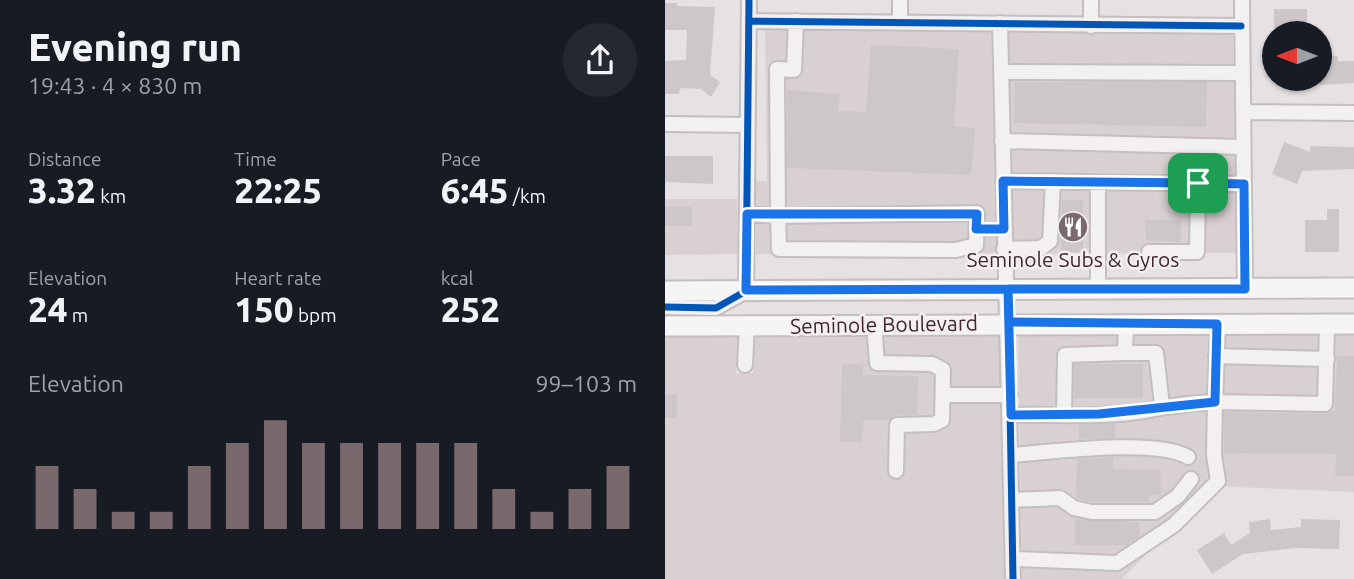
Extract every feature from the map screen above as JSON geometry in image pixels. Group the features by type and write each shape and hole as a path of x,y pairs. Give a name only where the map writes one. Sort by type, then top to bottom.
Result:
{"main road":[{"name":"Seminole Boulevard","path":"665,291 1354,288"},
{"name":"Seminole Boulevard","path":"665,326 1009,322 1354,324"}],"street":[{"path":"665,307 716,307 746,290 749,0"},
{"path":"900,0 900,21"},
{"path":"1091,0 1091,26"},
{"path":"1242,0 1245,289"},
{"path":"749,21 1241,26"},
{"path":"747,214 778,216 977,214 976,245 956,250 779,249 778,216 776,69 794,70 796,21"},
{"path":"1000,23 1013,579"},
{"path":"1001,72 1242,73"},
{"path":"1243,112 1354,113"},
{"path":"665,124 748,125"},
{"path":"1002,141 1243,147"},
{"path":"1003,181 1244,184"},
{"path":"1004,249 1041,247 1050,241 1053,181"},
{"path":"1098,182 1098,289"},
{"path":"1149,252 1197,252 1198,183"},
{"path":"976,229 1004,229"},
{"path":"1125,353 1126,323"},
{"path":"874,324 877,363 932,364 943,370 942,419 934,424 897,425 896,471"},
{"path":"1013,559 1117,563 1174,524 1218,481 1214,455 1217,324"},
{"path":"1011,415 1144,411 1162,405 1215,402 1325,404 1327,324"},
{"path":"745,365 747,325"},
{"path":"1064,414 1065,355 1156,353 1162,405"},
{"path":"1216,356 1327,359"},
{"path":"943,395 1010,395"},
{"path":"1012,455 1133,449 1170,450 1188,457"},
{"path":"1012,500 1060,498 1074,508 1092,512 1155,512 1178,496 1191,479"}],"shaded area":[{"path":"765,29 1233,34 1236,253 756,254 756,181 767,181"},
{"path":"665,199 737,199 738,254 665,255"},
{"path":"1000,330 1004,579 665,579 665,333 738,333 736,373 753,373 755,333"},
{"path":"1018,330 1354,332 1354,492 1213,486 1122,579 1022,579"}],"building":[{"path":"665,3 715,7 710,75 720,82 711,97 701,89 680,88 679,94 665,94 665,61 686,60 687,30 665,30"},
{"path":"1274,9 1307,9 1307,21 1274,21"},
{"path":"871,45 959,49 954,127 975,128 971,175 787,168 787,90 839,94 838,111 866,112"},
{"path":"1332,56 1338,56 1338,61 1354,61 1354,83 1332,84"},
{"path":"1015,82 1207,82 1206,127 1014,123"},
{"path":"1284,142 1310,152 1310,146 1354,147 1354,169 1302,171 1297,184 1272,174"},
{"path":"665,156 713,156 713,184 665,182"},
{"path":"1062,200 1083,200 1083,252 1061,252"},
{"path":"665,206 692,207 692,226 665,226"},
{"path":"1327,209 1339,209 1339,252 1305,252 1305,220 1327,220"},
{"path":"1145,220 1181,220 1181,242 1146,240"},
{"path":"1337,356 1354,356 1354,476 1335,476 1336,454 1224,453 1224,412 1325,414 1335,411"},
{"path":"842,364 863,365 863,375 918,376 917,415 896,415 889,420 863,420 862,442 840,442"},
{"path":"1074,364 1143,364 1143,398 1074,398"},
{"path":"665,394 677,394 677,418 665,418"},
{"path":"1115,424 1115,438 1079,439 1079,425"},
{"path":"1113,457 1113,469 1161,470 1161,495 1149,495 1149,502 1093,502 1076,498 1077,459"},
{"path":"1075,519 1139,522 1139,537 1127,545 1075,545"},
{"path":"1270,519 1271,530 1301,527 1301,519 1340,520 1339,549 1295,548 1243,554 1212,574 1197,550 1224,533 1231,545 1250,533 1249,522"}],"cycle path":[{"path":"665,307 716,308 746,291 749,0"},
{"path":"749,21 1241,26"},
{"path":"1008,289 1013,579"}],"place":[{"name":"Seminole Subs & Gyros","path":"1073,227"}],"route":[{"path":"1198,183 1003,181 1004,229 976,229 977,214 747,214 746,290 1008,289 1011,415 1099,414 1144,411 1162,405 1215,402 1217,324 1009,322 1008,289 1245,289 1244,184 1198,183"}]}
